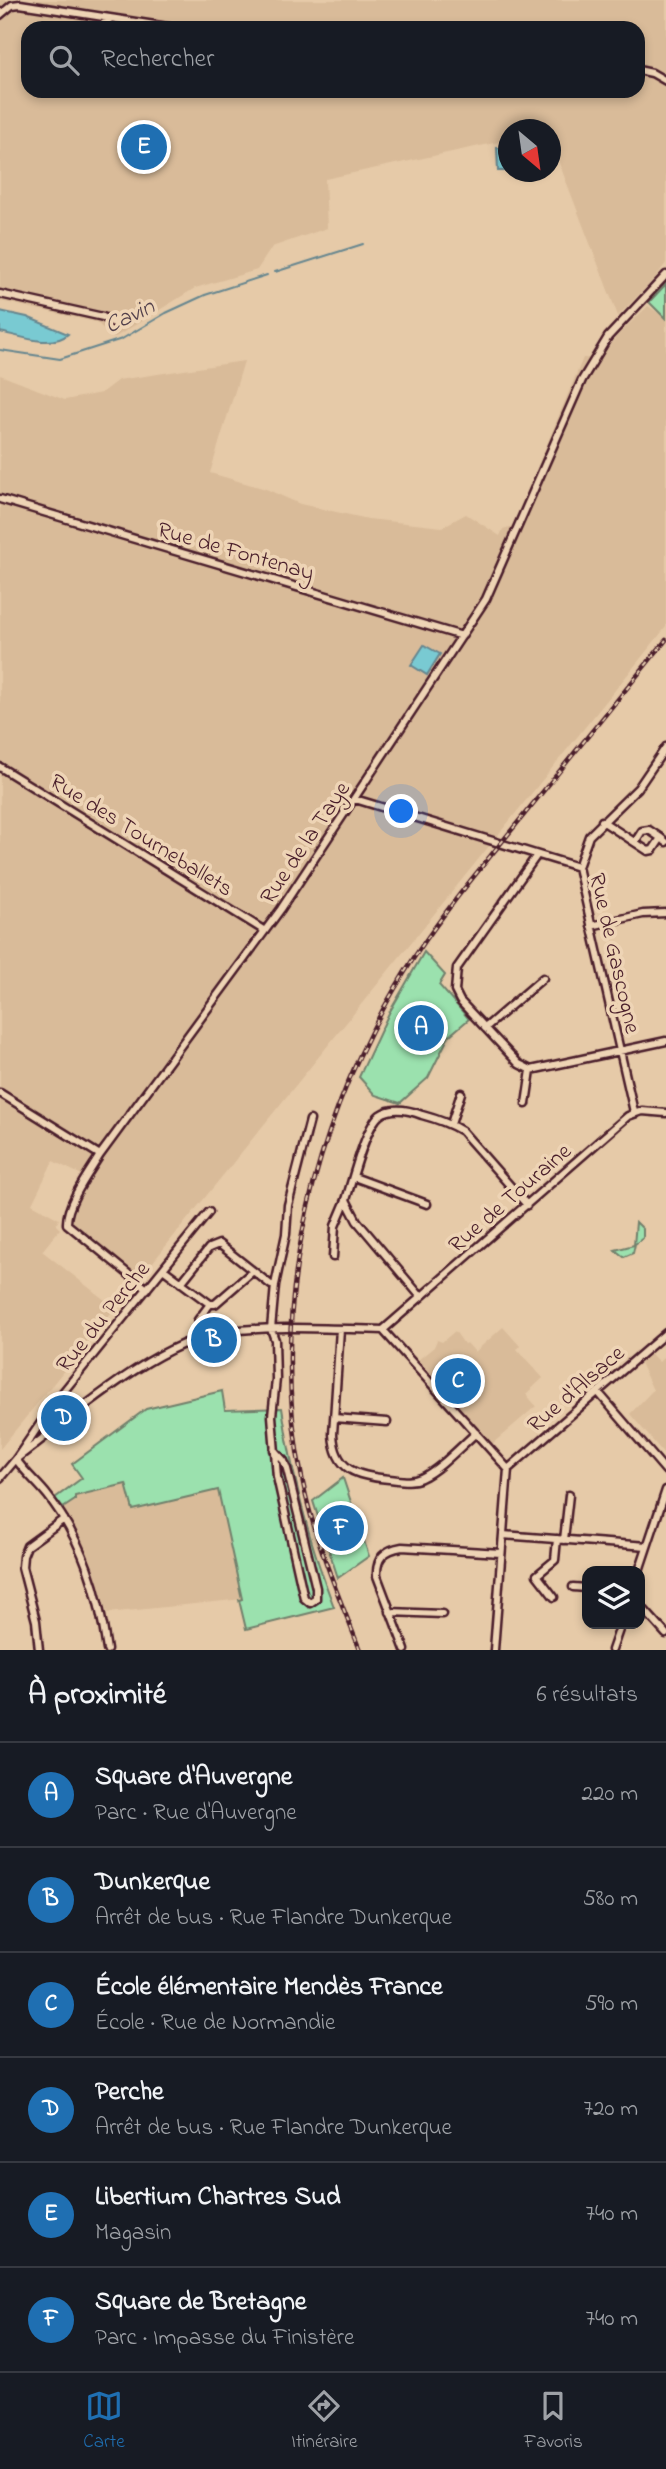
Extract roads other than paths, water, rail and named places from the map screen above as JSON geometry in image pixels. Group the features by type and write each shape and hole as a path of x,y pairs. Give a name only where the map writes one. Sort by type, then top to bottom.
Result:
{"street":[{"path":"0,15 12,5 20,4 130,21"},
{"path":"89,15 95,21"},
{"path":"107,21 111,18"},
{"path":"645,72 666,81"},
{"name":"Rue de la Taye","path":"147,1289 67,1224 66,1215 100,1155 265,930 355,799 486,599 582,380 608,337 666,275"},
{"path":"0,294 103,317 117,325"},
{"name":"Rue de Fontenay","path":"0,499 462,636"},
{"path":"578,867 589,836 638,788 662,760 666,747"},
{"name":"Rue des Tourneballets","path":"0,767 265,930"},
{"name":"Rue de Gascogne","path":"355,799 578,867 634,1112"},
{"path":"602,821 648,851 663,840 649,830 642,831 635,842"},
{"path":"537,855 457,968 456,991 460,1001 519,1064 531,1070 666,1041"},
{"path":"591,926 643,914 666,914"},
{"path":"485,1028 543,978"},
{"path":"526,1104 531,1070"},
{"path":"0,1093 100,1155"},
{"path":"450,1124 461,1093"},
{"path":"333,1257 335,1226 371,1125 380,1115 393,1110 406,1110 450,1124 462,1131 527,1205"},
{"path":"634,1112 666,1113"},
{"name":"Rue de Touraine","path":"383,1330 634,1112"},
{"path":"274,1450 287,1469 316,1588 316,1599 310,1603 304,1598 282,1507 274,1450 272,1416 276,1379 275,1340 271,1329 288,1205 310,1120"},
{"path":"354,1177 427,1204"},
{"path":"346,1200 357,1221 421,1297"},
{"name":"Rue du Perche","path":"0,1478 55,1402 209,1212"},
{"path":"181,1283 214,1245 219,1244 271,1285 275,1285"},
{"path":"163,1269 209,1304 215,1304 253,1271"},
{"path":"209,1304 198,1320 212,1335"},
{"path":"107,1650 99,1600 89,1569 64,1519 47,1494 16,1459 148,1362 175,1348 212,1335 271,1329 383,1330 508,1469 494,1650"},
{"path":"340,1329 334,1446 343,1464 362,1476 419,1480 476,1433"},
{"name":"Rue d'Alsace","path":"508,1469 666,1333"},
{"path":"597,1392 666,1471"},
{"path":"334,1418 387,1422"},
{"path":"641,1566 666,1490"},
{"path":"554,1597 537,1575 555,1560 569,1495"},
{"path":"39,1650 36,1621 22,1567 23,1556 27,1546 64,1519"},
{"path":"503,1535 647,1546"},
{"path":"405,1650 377,1576 377,1565 382,1555 391,1549 402,1547 501,1553"},
{"path":"573,1587 582,1588"},
{"path":"645,1611 666,1634"},
{"path":"390,1612 442,1614"},
{"path":"612,1650 619,1629"}],"water":[{"path":"0,311 27,317 68,334 53,341 44,341 0,332"},
{"path":"424,645 440,654 427,675 411,665"}],"waterway":[{"name":"Cavin","path":"275,272 363,244"},
{"name":"Cavin","path":"0,350 60,359 122,339 166,313 205,295 267,275"}],"railway":[{"path":"360,1650 314,1526 303,1483 293,1415 290,1347 295,1278 307,1209 326,1142 350,1077 380,1015 415,956 465,887 666,640"}],"place":[{"name":"Libertium Chartres Sud","path":"144,147"},
{"name":"Square d'Auvergne","path":"421,1028"},
{"name":"Dunkerque","path":"214,1340"},
{"name":"École élémentaire Mendès France","path":"458,1381"},
{"name":"Perche","path":"64,1418"},
{"name":"Square de Bretagne","path":"341,1528"}]}
